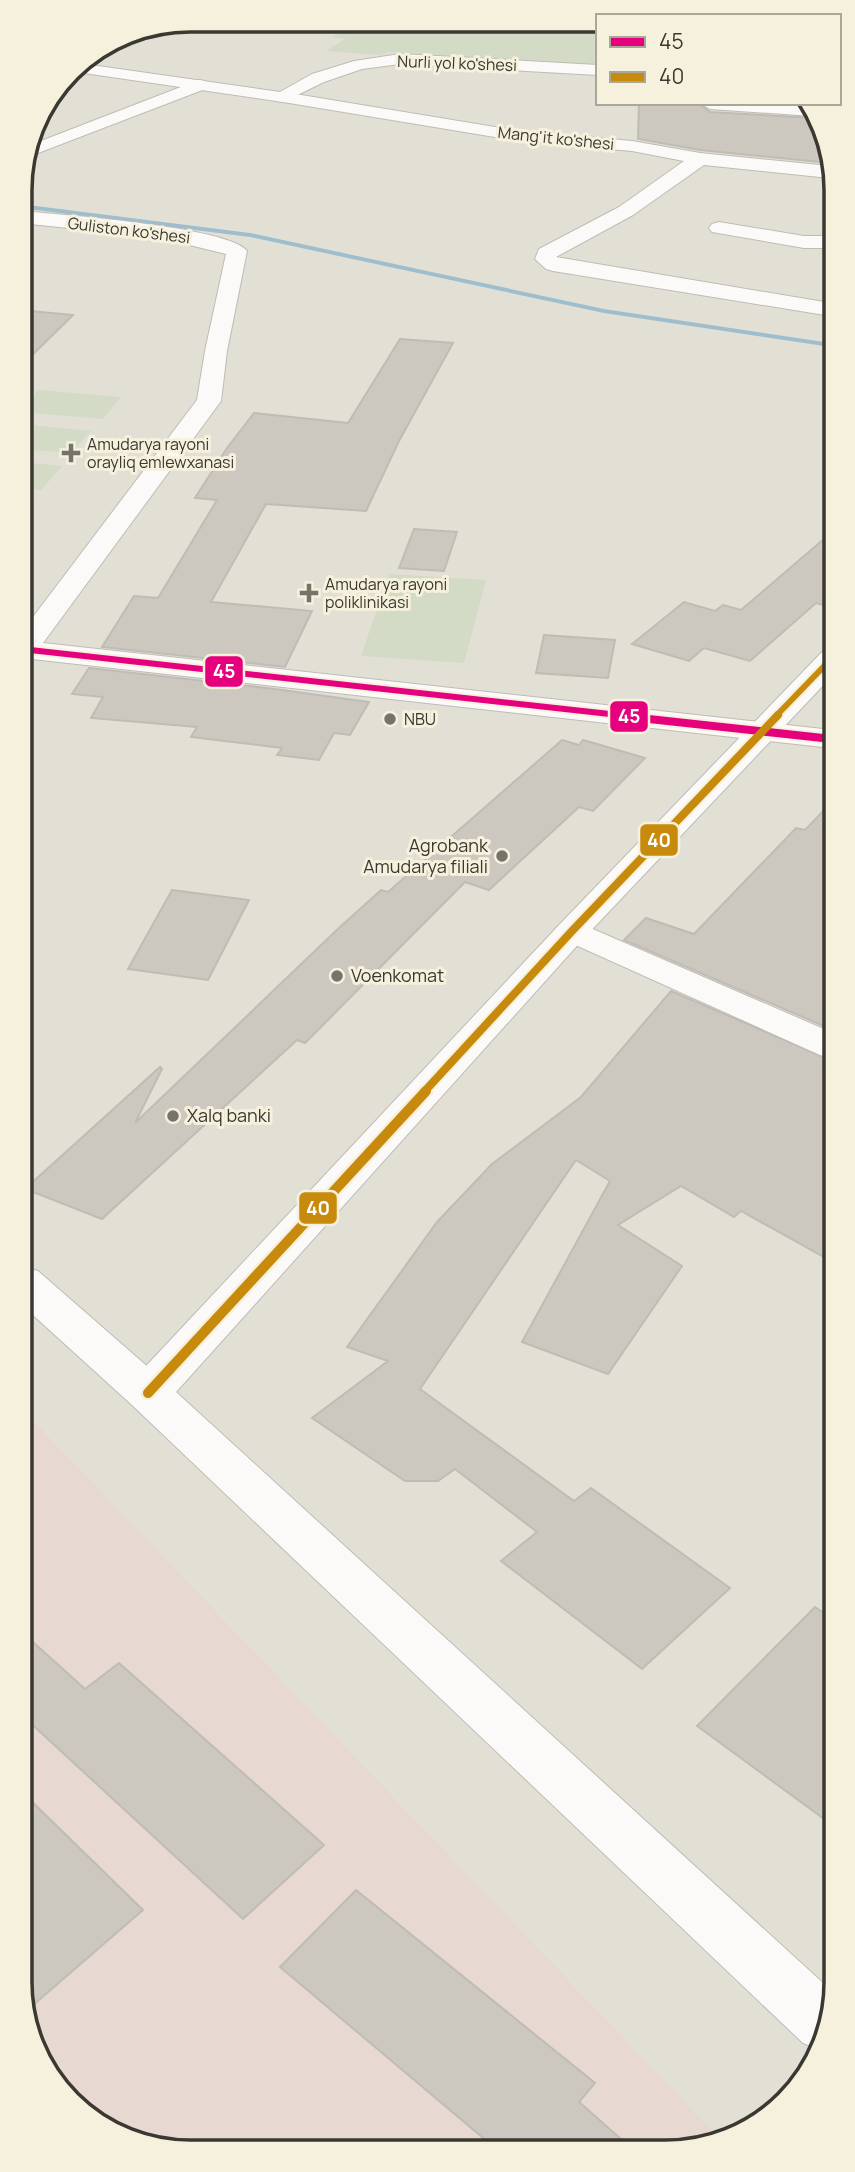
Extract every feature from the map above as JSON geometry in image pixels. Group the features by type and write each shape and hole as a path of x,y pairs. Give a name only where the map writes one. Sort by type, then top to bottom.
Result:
{"street":[{"name":"Nurli yol ko'shesi","path":"283,97 318,78 359,64 400,59 596,69"},
{"path":"88,69 283,97"},
{"path":"37,149 199,85"},
{"name":"Mang'it ko'shesi","path":"283,97 519,136 632,146 700,159 822,171"},
{"path":"722,105 802,111"},
{"path":"700,159 626,211 546,253 545,259 553,265 824,309"},
{"name":"Guliston ko'shesi","path":"32,218 165,232 237,251 216,351 209,401 32,638"},
{"path":"719,228 804,242 824,242"},
{"path":"32,652 824,738"},
{"path":"148,1393 572,931 824,666"},
{"path":"572,931 824,1043"},
{"path":"32,1290 148,1393 819,2018"}],"shaded area":[{"path":"32,1419 714,2133 686,2139 665,2140 169,2139 120,2124 93,2108 78,2094 64,2079 44,2043 33,2003"}],"green space":[{"path":"341,32 596,32 596,65 388,52 381,55 326,51 345,39 332,37"},
{"path":"38,390 121,397 103,419 32,413 32,397"},
{"path":"32,425 91,431 71,453 32,450"},
{"path":"32,463 62,466 41,490 32,490"},
{"path":"389,574 486,580 464,663 361,656"}],"building":[{"path":"639,105 701,105 710,112 805,117 821,162 700,150 638,139"},
{"path":"32,311 73,315 32,355"},
{"path":"400,339 453,343 399,441 366,511 266,504 211,602 312,611 285,667 102,647 134,596 158,598 217,500 195,498 227,448 254,413 348,423"},
{"path":"414,529 457,532 444,571 399,568"},
{"path":"824,539 824,605 816,603 750,661 704,648 689,661 632,644 684,602 715,611 723,605 741,610"},
{"path":"544,635 615,640 608,678 536,673"},
{"path":"89,668 369,702 350,735 334,733 319,760 277,755 282,748 191,737 197,727 91,718 103,697 72,694"},
{"path":"562,740 579,745 583,740 645,758 593,811 579,807 489,890 465,882 305,1043 297,1040 102,1219 32,1192 32,1183 160,1067 162,1069 135,1123 340,927 381,890 388,892"},
{"path":"824,811 824,1026 624,940 646,918 694,934 796,828 805,830"},
{"path":"172,890 249,900 208,980 128,969"},
{"path":"671,991 824,1057 823,1257 741,1211 734,1217 681,1186 618,1225 682,1266 608,1374 522,1342 610,1181 576,1160 420,1389 574,1501 591,1488 730,1588 642,1669 501,1561 537,1532 455,1469 438,1481 405,1481 312,1418 388,1361 347,1347 437,1222 492,1164 581,1097"},
{"path":"815,1607 823,1613 823,1818 697,1726"},
{"path":"32,1641 85,1689 119,1663 324,1845 243,1919 32,1724"},
{"path":"32,1802 143,1910 33,2005"},
{"path":"356,1890 595,2083 579,2102 622,2140 485,2140 280,1967"}],"waterway":[{"path":"32,208 250,235 604,311 824,344"}],"transit line":[{"name":"45","path":"32,650 824,738"},
{"name":"40","path":"148,1393 572,931 824,667"}],"place":[{"name":"Amudarya rayoni orayliq emlewxanasi","path":"71,453"},
{"name":"Amudarya rayoni poliklinikasi","path":"309,593"},
{"name":"NBU","path":"390,719"},
{"name":"Agrobank Amudarya filiali","path":"502,856"},
{"name":"Voenkomat","path":"337,976"},
{"name":"Xalq banki","path":"173,1116"}]}
